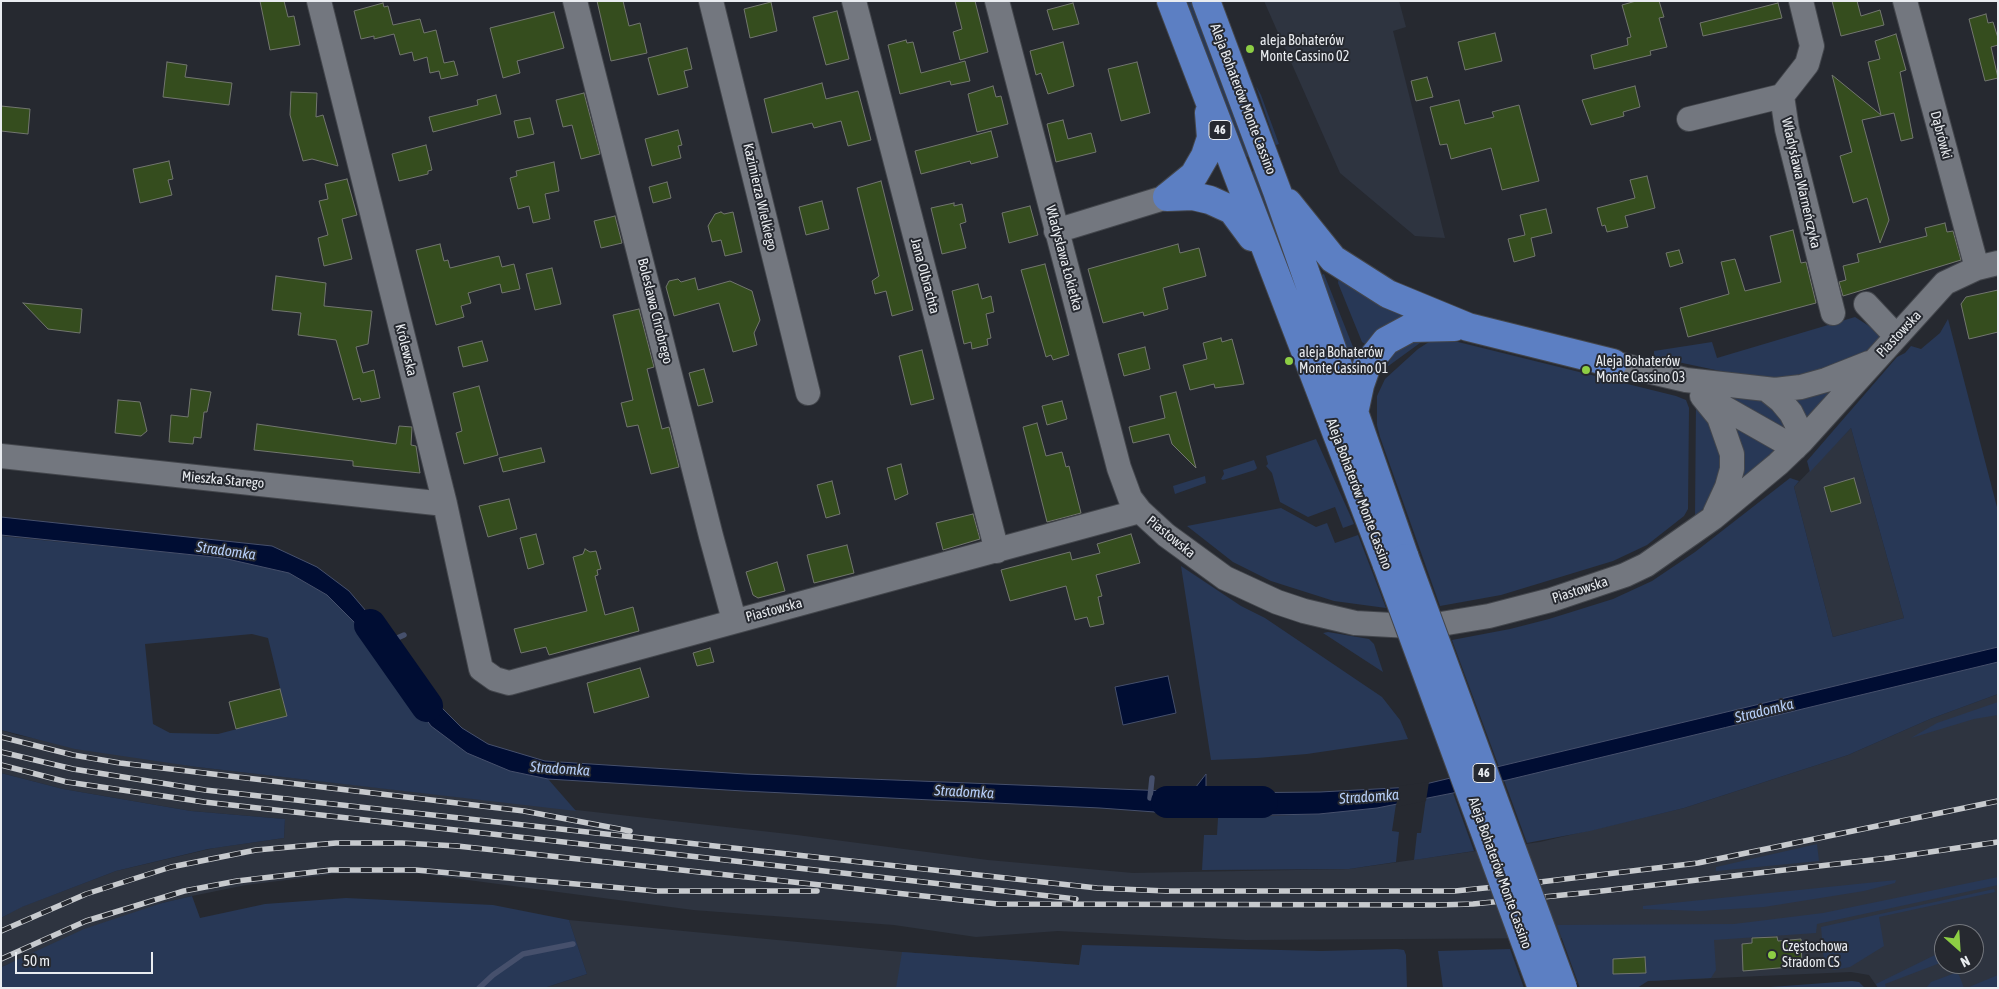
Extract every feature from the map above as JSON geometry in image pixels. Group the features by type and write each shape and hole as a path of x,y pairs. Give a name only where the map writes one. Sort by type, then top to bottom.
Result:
{"main road":[{"name":"Aleja Bohaterów Monte Cassino","path":"1171,1 1270,258 1396,561 1563,988"},
{"name":"Aleja Bohaterów Monte Cassino","path":"1206,1 1277,191 1354,413 1396,561 1542,988"},
{"path":"1167,197 1194,175 1205,156 1211,138 1208,99"},
{"path":"1277,191 1333,259 1388,294 1468,327 1613,363"},
{"path":"1167,197 1193,196 1210,200 1232,210 1270,258"},
{"path":"1354,413 1360,385 1367,365 1386,341 1410,328 1468,327"}],"street":[{"name":"Królewska","path":"319,1 445,504 481,669 495,679 509,683"},
{"name":"Bolesława Chrobrego","path":"575,1 734,620"},
{"name":"Kazimierza Wielkiego","path":"712,1 808,393"},
{"name":"Jana Olbrachta","path":"854,1 997,551"},
{"name":"Władysława Łokietka","path":"997,1 1119,468 1130,498 1140,511"},
{"path":"1689,120 1782,96 1807,64 1812,46 1801,1"},
{"name":"Dąbrówki","path":"1905,1 1987,266"},
{"name":"Władysława Warneńczyka","path":"1782,96 1787,129 1833,313"},
{"path":"1056,231 1167,197"},
{"name":"Piastowska","path":"509,683 734,620 997,551 1140,511 1166,535 1225,578 1277,602 1304,611 1355,623 1410,626 1435,625 1489,616 1590,588 1646,566 1753,486 1798,445 1945,283 1987,266"},
{"path":"1866,304 1896,336"},
{"path":"1694,388 1766,389 1801,387 1873,362"},
{"path":"1613,363 1694,388 1798,445 1798,425 1781,401 1766,389"},
{"path":"1694,388 1719,418 1732,454 1732,469 1727,487 1712,518"},
{"name":"Mieszka Starego","path":"1,456 445,504"}],"shaded area":[{"path":"1183,1 1194,1 1252,155 1244,158"},
{"path":"1264,1 1399,1 1406,27 1393,31 1445,238 1415,236 1340,173"},
{"path":"1256,86 1261,95 1279,144 1276,145"},
{"path":"1256,170 1294,271 1285,275 1249,173"},
{"path":"1324,274 1359,362 1355,374 1317,276"},
{"path":"1339,275 1405,316 1368,346 1362,342 1338,283"},
{"path":"1855,317 1883,335 1864,353 1802,381 1744,376 1654,357 1654,351 1712,342 1717,358"},
{"path":"1948,319 1998,511 1998,647 1499,767 1452,640 1510,629 1549,619 1613,599 1652,581 1695,552 1790,478 1799,481 1794,487 1833,637 1904,618 1851,428 1810,472 1807,461 1897,357 1905,353 1911,346 1921,349 1940,333"},
{"path":"1430,337 1420,343 1387,367 1397,343"},
{"path":"1446,339 1686,400 1689,408 1688,509 1684,516 1647,545 1613,561 1501,595 1440,606 1380,437 1377,425 1377,396 1385,379 1418,349 1432,340"},
{"path":"1836,386 1804,423 1790,399"},
{"path":"1708,387 1770,401 1789,433"},
{"path":"1696,401 1706,409 1726,466 1706,506 1695,516"},
{"path":"1730,417 1779,447 1737,485"},
{"path":"1851,428 1904,618 1833,637 1794,487"},
{"path":"1316,439 1354,524 1343,528 1335,507 1308,517 1280,502 1272,473 1266,466 1268,464 1266,456"},
{"path":"1254,460 1257,468 1255,470 1221,479 1224,474 1223,470"},
{"path":"1205,476 1206,483 1175,494 1173,486"},
{"path":"1281,508 1316,527 1327,523 1335,543 1358,535 1386,608 1334,601 1271,581 1233,562 1187,526"},
{"path":"1,536 223,558 289,573 327,595 367,635 392,664 411,698 431,726 510,771 548,779 576,811 197,767 75,749 1,730","holes":["252,634 268,638 287,716 218,734 170,733 153,724 145,644"]},
{"path":"1181,566 1241,606 1265,618 1382,697 1400,720 1408,739 1307,754 1211,760"},
{"path":"1328,632 1369,639 1374,644 1383,672 1323,633"},
{"path":"1998,662 1998,694 1930,719 1848,755 1684,808 1590,831 1527,843 1504,780"},
{"path":"1998,694 1998,988 1878,988 1869,975 1851,972 1648,981 1564,942 1562,938 1246,940 1058,931 976,937 894,925 693,910 423,874 334,874 246,885 192,896 162,903 1,967 1,918 21,907 116,871 214,848 284,838 285,819 191,811 63,789 1,773 1,730 17,735 197,767 797,835 988,860 1133,873 1349,869 1540,842 1684,808 1848,755 1930,719"},
{"path":"1998,702 1998,715 1974,719 1911,738 1937,723"},
{"path":"1,773 63,789 191,811 285,819 284,838 208,849 116,871 22,907 1,918"},
{"path":"1453,793 1474,851 1414,860 1417,833 1421,833 1426,798"},
{"path":"1396,804 1392,831 1399,832 1396,862 1349,869 1202,870 1204,835 1217,835 1218,818 1319,814"},
{"path":"1817,844 1819,861 1716,871 1716,867"},
{"path":"1998,877 1998,885 1817,924 1816,933 1714,940 1716,970 1711,978 1648,981 1637,988 1580,988 1557,925 1734,924 1823,913"},
{"path":"1896,880 1895,883 1864,891 1764,907 1700,911 1643,909 1643,906"},
{"path":"1994,889 1995,892 1879,917 1884,946 1850,967 1834,970 1824,961 1821,927"},
{"path":"192,896 200,918 265,904 346,898 493,905 569,920 587,974 544,988 1,988 1,967 84,929 162,903"},
{"path":"569,920 902,952 1189,973 1259,988 544,988 587,974"},
{"path":"1082,945 1321,951 1397,949 1404,950 1406,955 1407,988 896,988 902,952 1079,965"},
{"path":"1510,949 1524,988 1443,988 1438,951"},
{"path":"1934,955 1934,965 1885,984 1886,988 1878,988 1876,984"},
{"path":"1957,974 1964,988 1926,988 1931,982"},
{"path":"1998,975 1998,988 1969,988 1969,987"},
{"path":"1859,982 1865,988 1757,988"}],"water":[{"path":"1,517 272,546 317,567 349,591 388,637 403,659 392,664 367,635 327,595 289,573 223,558 1,535"},
{"path":"1998,647 1998,662 1453,793 1377,808 1319,814 1217,816 1217,793 1320,792 1413,787"},
{"path":"408,665 435,701 462,728 488,744 545,761 745,774 1192,792 1206,774 1206,792 1211,792 1210,816 1100,808 743,791 548,779 510,771 467,753 431,726 411,698 397,670"},
{"path":"1168,676 1176,713 1123,725 1115,687"}],"pier":[{"path":"1429,782 1426,801 1396,807 1399,786"}],"building":[{"path":"260,1 284,1 288,17 294,16 300,45 270,50"},
{"path":"597,1 623,1 629,26 640,23 647,53 611,61"},
{"path":"955,1 975,1 988,52 960,60 953,32 962,29"},
{"path":"1636,1 1659,1 1664,17 1659,18 1667,47 1650,51 1651,55 1594,69 1591,55 1628,45 1627,38 1631,37 1622,5"},
{"path":"1832,1 1857,1 1861,16 1880,10 1884,25 1841,36"},
{"path":"771,2 777,31 750,38 744,9"},
{"path":"383,3 384,7 388,6 393,25 420,19 424,33 436,30 444,63 454,61 458,75 441,79 439,71 430,73 427,57 414,61 412,52 400,55 394,34 374,39 374,36 361,39 354,11"},
{"path":"1073,3 1079,24 1053,30 1047,10"},
{"path":"1778,3 1782,18 1703,36 1700,23"},
{"path":"837,11 849,59 826,65 813,17"},
{"path":"554,12 564,48 517,61 520,73 503,78 490,28"},
{"path":"1986,14 1988,23 1993,22 1998,38 1998,45 1991,47 1998,78 1985,81 1969,19"},
{"path":"1495,33 1502,61 1465,70 1458,42"},
{"path":"1896,34 1906,70 1900,72 1913,138 1901,141 1894,113 1862,120 1889,220 1880,243 1867,198 1853,203 1840,156 1852,152 1832,75 1881,115 1868,62 1880,59 1875,41"},
{"path":"906,40 907,43 913,42 921,73 965,61 970,81 951,85 950,81 900,94 888,45"},
{"path":"1063,42 1074,86 1048,94 1041,73 1036,75 1030,51"},
{"path":"687,48 692,69 684,71 688,87 658,95 648,58"},
{"path":"167,62 187,65 185,77 232,83 229,105 163,97"},
{"path":"1137,62 1150,113 1121,121 1108,69"},
{"path":"1427,77 1433,97 1416,101 1411,81"},
{"path":"822,83 826,99 858,91 871,140 848,146 841,121 814,128 812,123 772,133 764,99"},
{"path":"993,86 996,97 1001,96 1008,124 977,132 968,94"},
{"path":"1635,86 1640,107 1623,112 1624,116 1591,125 1582,100"},
{"path":"291,92 317,93 316,117 323,115 338,166 312,159 303,161 290,115"},
{"path":"584,93 600,154 581,159 572,125 563,127 556,100"},
{"path":"496,95 501,114 433,132 429,117 478,105 477,100"},
{"path":"1459,100 1465,124 1494,117 1492,112 1519,105 1539,181 1502,190 1491,148 1451,159 1447,144 1440,145 1430,107"},
{"path":"1,106 30,109 28,134 1,131"},
{"path":"530,118 534,134 518,138 514,121"},
{"path":"1063,120 1068,139 1091,133 1096,152 1056,162 1047,124"},
{"path":"678,130 682,145 678,146 681,158 652,166 645,139"},
{"path":"991,131 998,157 971,164 970,161 921,174 915,151"},
{"path":"426,145 432,170 428,171 428,174 399,181 392,154"},
{"path":"169,161 173,179 168,180 172,195 140,203 133,169"},
{"path":"554,162 559,191 545,194 550,219 533,223 529,206 518,209 510,178 517,176 516,171"},
{"path":"1647,176 1655,208 1625,216 1628,227 1607,232 1605,225 1602,226 1597,208 1635,198 1630,180"},
{"path":"347,179 357,215 342,219 352,259 324,266 318,238 328,235 319,201 328,199 325,184"},
{"path":"881,181 913,310 892,316 886,291 875,294 872,281 879,276 857,188"},
{"path":"667,182 671,198 653,203 649,187"},
{"path":"822,201 829,229 806,235 799,207"},
{"path":"954,203 954,206 962,204 966,222 960,224 966,248 942,254 931,208"},
{"path":"1030,206 1038,235 1009,243 1002,213"},
{"path":"1546,209 1552,233 1531,238 1535,256 1514,262 1508,239 1525,235 1520,215"},
{"path":"721,212 724,214 733,212 742,252 725,256 721,240 712,242 708,226 715,214"},
{"path":"615,216 622,243 601,248 594,221"},
{"path":"1945,223 1947,232 1953,231 1961,260 1843,296 1839,282 1846,280 1843,266 1859,262 1857,254 1927,236 1925,228"},
{"path":"1793,230 1801,263 1806,262 1816,303 1688,337 1680,308 1729,294 1721,262 1735,259 1745,291 1781,282 1770,236"},
{"path":"440,244 444,261 448,260 450,268 499,256 502,267 514,264 520,289 502,293 500,284 468,293 471,303 461,306 464,317 436,325 416,250"},
{"path":"1178,244 1180,253 1199,248 1206,276 1163,288 1168,309 1144,316 1143,312 1103,323 1088,269"},
{"path":"1679,250 1683,263 1670,267 1666,253"},
{"path":"1045,264 1069,355 1053,360 1051,355 1046,357 1021,270"},
{"path":"552,268 561,304 535,310 526,274"},
{"path":"276,276 326,283 324,306 372,311 368,344 356,347 363,373 374,370 380,398 361,402 360,398 353,400 336,340 298,335 301,313 272,310"},
{"path":"695,278 698,290 730,281 752,291 760,320 754,333 757,345 733,352 719,303 674,316 666,287 669,281 678,279 681,282"},
{"path":"978,284 982,299 991,296 994,312 986,314 991,338 987,339 988,345 972,349 971,342 964,344 952,291"},
{"path":"1998,290 1998,332 1969,339 1961,304 1966,297"},
{"path":"23,303 82,309 80,333 48,329"},
{"path":"639,309 654,367 647,369 662,429 669,427 679,467 651,474 638,425 627,427 621,403 633,400 613,315"},
{"path":"1221,338 1222,342 1232,339 1244,384 1215,388 1214,384 1190,390 1183,365 1207,359 1203,343"},
{"path":"482,341 488,361 463,367 458,347"},
{"path":"1145,347 1150,369 1124,376 1118,354"},
{"path":"922,350 934,399 911,405 899,356"},
{"path":"704,369 713,402 698,406 689,373"},
{"path":"479,386 498,455 464,464 456,433 462,431 453,393"},
{"path":"191,389 211,392 207,412 204,412 201,438 194,437 193,444 169,442 171,415 188,417"},
{"path":"1176,392 1196,468 1172,444 1169,434 1133,443 1129,427 1165,418 1160,396"},
{"path":"118,400 140,402 147,431 141,436 115,433"},
{"path":"1062,401 1067,419 1047,425 1042,406"},
{"path":"1037,423 1046,456 1062,452 1066,467 1069,466 1081,513 1047,522 1023,427"},
{"path":"257,424 396,444 399,426 412,427 411,445 416,446 420,473 353,466 353,461 254,450"},
{"path":"541,448 545,462 503,472 499,458"},
{"path":"901,464 908,494 895,500 887,468"},
{"path":"1854,478 1861,503 1831,512 1824,487"},
{"path":"832,481 840,514 826,518 817,485"},
{"path":"509,499 517,529 488,537 479,506"},
{"path":"973,514 980,539 943,550 936,523"},
{"path":"536,534 544,564 528,569 520,538"},
{"path":"1131,534 1140,563 1096,575 1102,596 1098,597 1104,624 1090,627 1087,617 1075,620 1066,586 1010,601 1001,570 1070,552 1072,560 1100,553 1097,544"},
{"path":"847,545 854,573 814,583 807,555"},
{"path":"585,549 590,552 596,551 601,569 597,570 598,575 595,576 605,615 633,607 639,631 549,655 546,647 521,653 514,629 587,611 573,557 583,554"},
{"path":"777,562 785,591 758,598 753,595 746,572"},
{"path":"710,648 714,662 697,666 693,653"},
{"path":"640,668 649,697 594,713 587,683"},
{"path":"280,689 287,716 236,729 229,702"},
{"name":"Częstochowa Stradom CS","path":"1777,937 1778,941 1801,939 1802,966 1743,971 1742,944 1752,943 1752,938"},
{"path":"1645,957 1646,973 1613,974 1613,959"}],"waterway":[{"name":"Stradomka","path":"370,625 427,706"},
{"path":"386,643 404,635"},
{"path":"1150,798 1152,778"},
{"name":"Stradomka","path":"1167,802 1262,802"},
{"path":"479,988 493,975 523,954 573,944"}],"railway":[{"path":"1,737 73,755 120,763 524,811 630,831"},
{"path":"1,752 73,769 205,790 1097,888 1166,891 1455,891 1515,885 1698,863 1998,801"},
{"path":"1,765 67,782 204,802 1076,899"},
{"path":"1,931 86,894 171,867 256,850 336,843 402,843 457,846 998,904 1438,905 1473,904 1593,892 1889,858 1998,842"},
{"path":"1,959 86,921 184,891 237,881 331,870 416,870 656,891 817,891"}],"place":[{"name":"aleja Bohaterów Monte Cassino 02","path":"1250,49"},
{"name":"aleja Bohaterów Monte Cassino 01","path":"1289,361"},
{"name":"Aleja Bohaterów Monte Cassino 03","path":"1586,370"},
{"name":"Częstochowa Stradom CS","path":"1772,955"}]}
